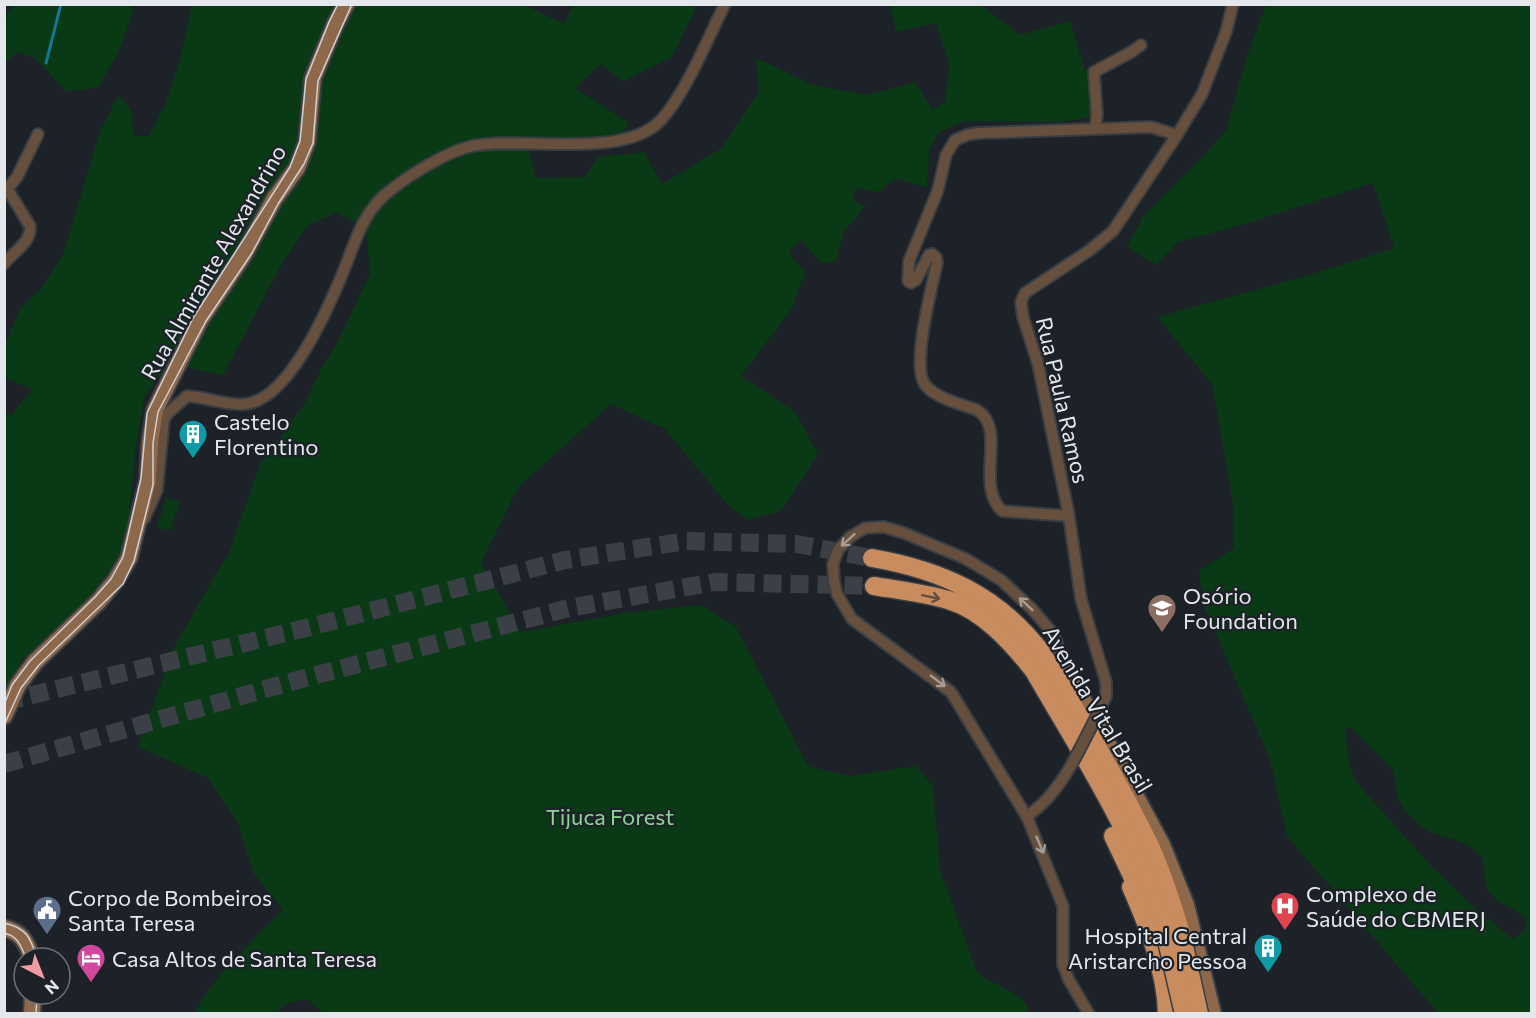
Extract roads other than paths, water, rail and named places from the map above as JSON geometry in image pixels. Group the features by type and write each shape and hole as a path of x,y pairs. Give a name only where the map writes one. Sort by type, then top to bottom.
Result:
{"highway":[{"name":"Avenida Vital Brasil","path":"872,558 916,567 942,576 980,596 1010,617 1042,653 1150,846 1167,889 1175,939"},
{"path":"942,576 985,590 1013,606 1040,633 1065,671"},
{"name":"Avenida Vital Brasil","path":"874,586 950,601 981,618 1011,643 1034,671 1121,823 1175,939"},
{"path":"1011,643 1117,843 1154,925 1170,969"},
{"path":"1117,843 1124,871 1143,912 1160,967 1167,1014"},
{"path":"1175,939 1182,1014"},
{"path":"1175,939 1199,1014"}],"street":[{"name":"Rua Almirante Alexandrino","path":"4,716 18,685 35,662 83,617 116,580 129,558 148,480 154,412 200,320 247,250 275,198 297,168 307,142 313,78 334,25 346,4"},
{"path":"134,537 157,490 161,442 165,419 169,411 187,396 247,404 262,399 275,390 293,369 311,338 339,282 362,223 371,209 389,190 411,175 457,151 472,146 580,143 628,139 643,134 661,120 676,99 725,4"},
{"name":"Rua Paula Ramos","path":"1027,817 1057,789 1099,712 1107,689 1081,599 1069,516 1038,364 1023,317 1021,302 1025,293 1082,256 1113,231 1202,94 1226,32 1233,4"},
{"path":"1095,129 1097,115 1094,72 1141,45"},
{"path":"1069,516 1002,511 995,505 989,489 990,428 983,414 936,393 921,379 920,352 937,263 936,257 932,254 927,257 914,283 911,284 907,274 909,261 938,190 946,155 955,140 979,133 1151,127 1177,135"},
{"path":"4,264 27,240 31,232 30,226 6,192 17,177 38,134"},
{"path":"1089,1014 1063,965 1063,906 1027,817 951,692 852,619 841,603 835,588 833,564 838,550 850,537 865,528 884,527 904,533 966,559 1001,580 1032,609 1050,630 1056,640 1065,671 1128,780 1162,845 1186,905 1212,1014"},
{"path":"4,928 15,930 22,936 27,946"},
{"path":"1182,1014 1170,969 1199,962"}],"waterway":[{"path":"46,63 61,4"}],"tunnel":[{"path":"4,702 306,628 565,560 686,541 797,544 872,558"},
{"path":"4,764 294,681 569,608 715,582 874,586"}],"tram line":[{"path":"4,705 12,685 30,661 95,597 111,579 123,557 141,478 147,413 193,318 290,167 300,141 306,79 338,4"},
{"path":"4,725 21,688 39,665 123,584 134,561 153,485 153,443 158,412 206,321 252,253 278,204 304,164 313,143 318,81 352,4"},
{"path":"4,923 23,931 33,946"},
{"path":"4,933 16,939 21,946"},
{"path":"36,1006 36,1014"}],"place":[{"name":"Castelo Florentino","path":"193,460"},
{"name":"Osório Foundation","path":"1162,634"},
{"name":"Complexo de Saúde do CBMERJ","path":"1285,932"},
{"name":"Corpo de Bombeiros Santa Teresa","path":"47,936"},
{"name":"Hospital Central Aristarcho Pessoa","path":"1268,974"},
{"name":"Casa Altos de Santa Teresa","path":"91,984"}],"park label":[{"name":"Tijuca Forest","path":"610,816"}]}
